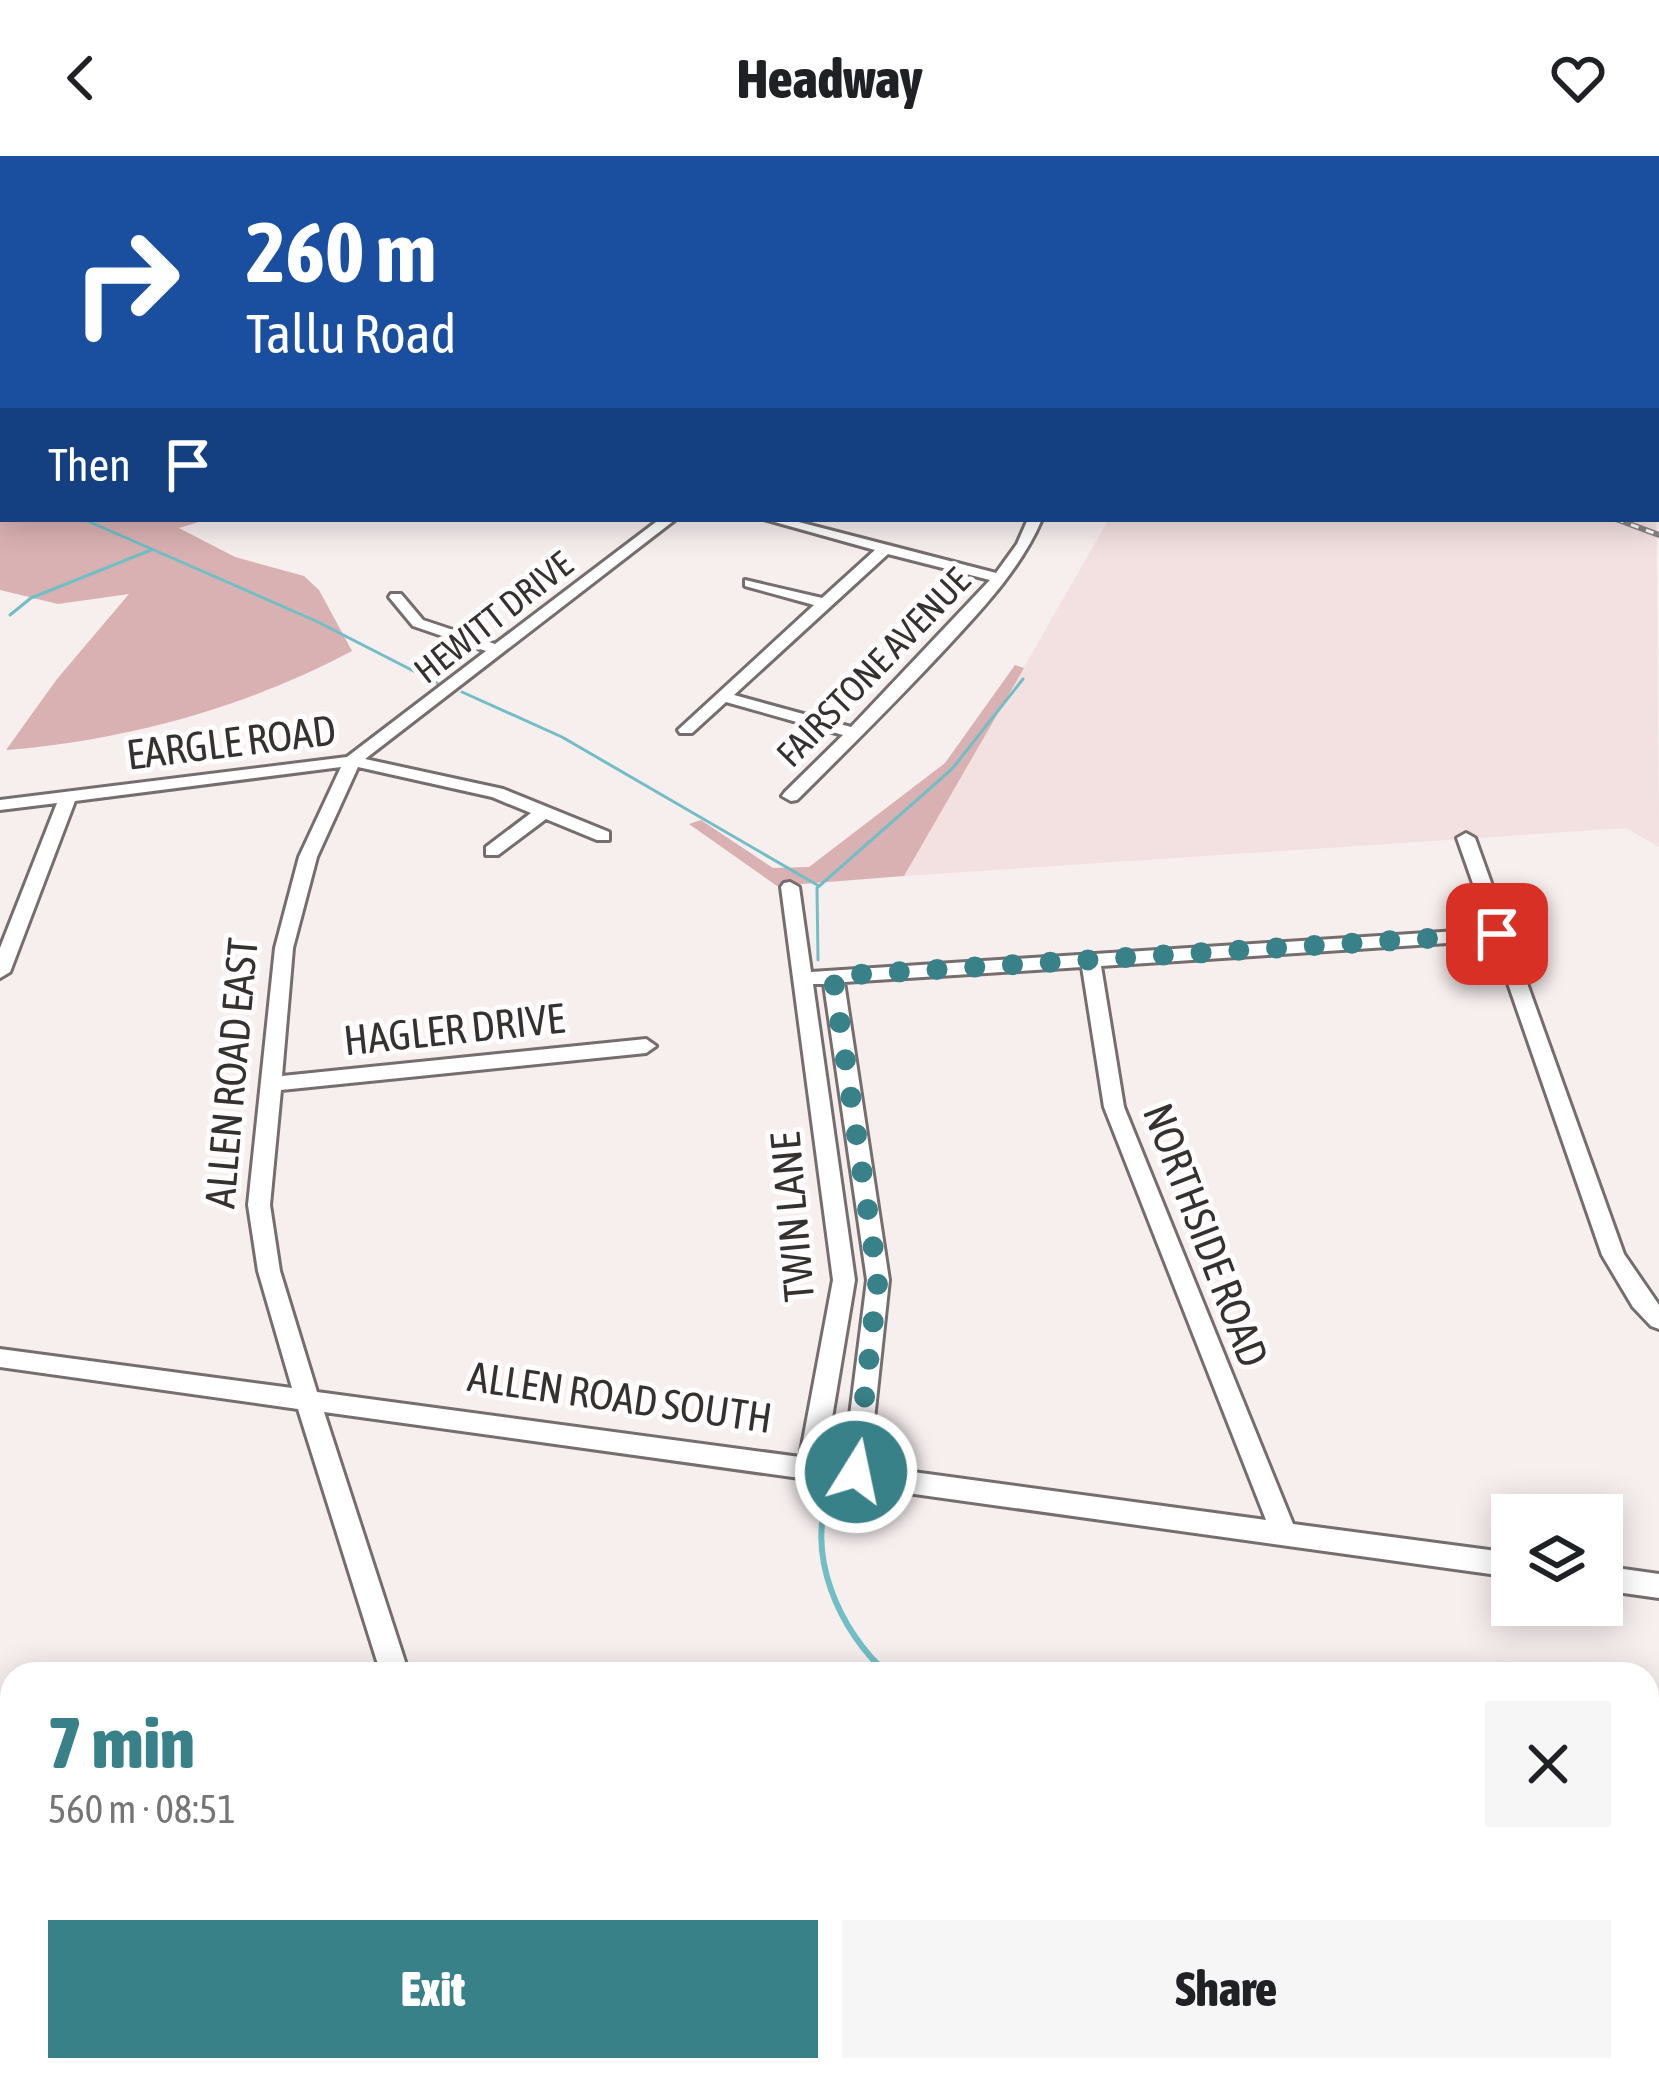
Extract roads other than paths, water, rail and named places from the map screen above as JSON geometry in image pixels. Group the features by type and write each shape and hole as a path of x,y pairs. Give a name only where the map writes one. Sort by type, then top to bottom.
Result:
{"street":[{"name":"HEWITT DRIVE","path":"352,761 665,522"},
{"path":"783,522 999,578"},
{"name":"FAIRSTONE AVENUE","path":"791,796 999,578 1026,543 1034,522"},
{"path":"686,730 886,548"},
{"path":"751,583 826,604"},
{"path":"396,597 418,623 498,650"},
{"path":"724,697 853,733"},
{"name":"EARGLE ROAD","path":"0,805 352,761 497,794 603,836"},
{"name":"ALLEN ROAD EAST","path":"352,761 298,890 284,948 269,1084 261,1232 391,1662"},
{"path":"0,972 68,799"},
{"path":"492,851 545,811"},
{"path":"1466,838 1613,1255 1659,1320"},
{"name":"TWIN LANE","path":"790,887 844,1280 812,1467"},
{"path":"802,979 1497,934"},
{"name":"NORTHSIDE ROAD","path":"1090,958 1114,1107 1283,1531"},
{"name":"TWIN LANE","path":"833,976 878,1280 856,1472"},
{"name":"HAGLER DRIVE","path":"269,1084 646,1046"},
{"name":"ALLEN ROAD SOUTH","path":"0,1358 1491,1561"},
{"path":"1623,1581 1659,1586"}],"waterway":[{"path":"90,522 316,621 437,683"},
{"path":"10,615 31,598 151,550"},
{"path":"818,960 817,888 952,769 1023,679"},
{"path":"462,692 562,737 819,886"},
{"path":"831,1490 823,1514 824,1564 841,1614 876,1662"}],"railway":[{"path":"1624,522 1659,535"}]}
